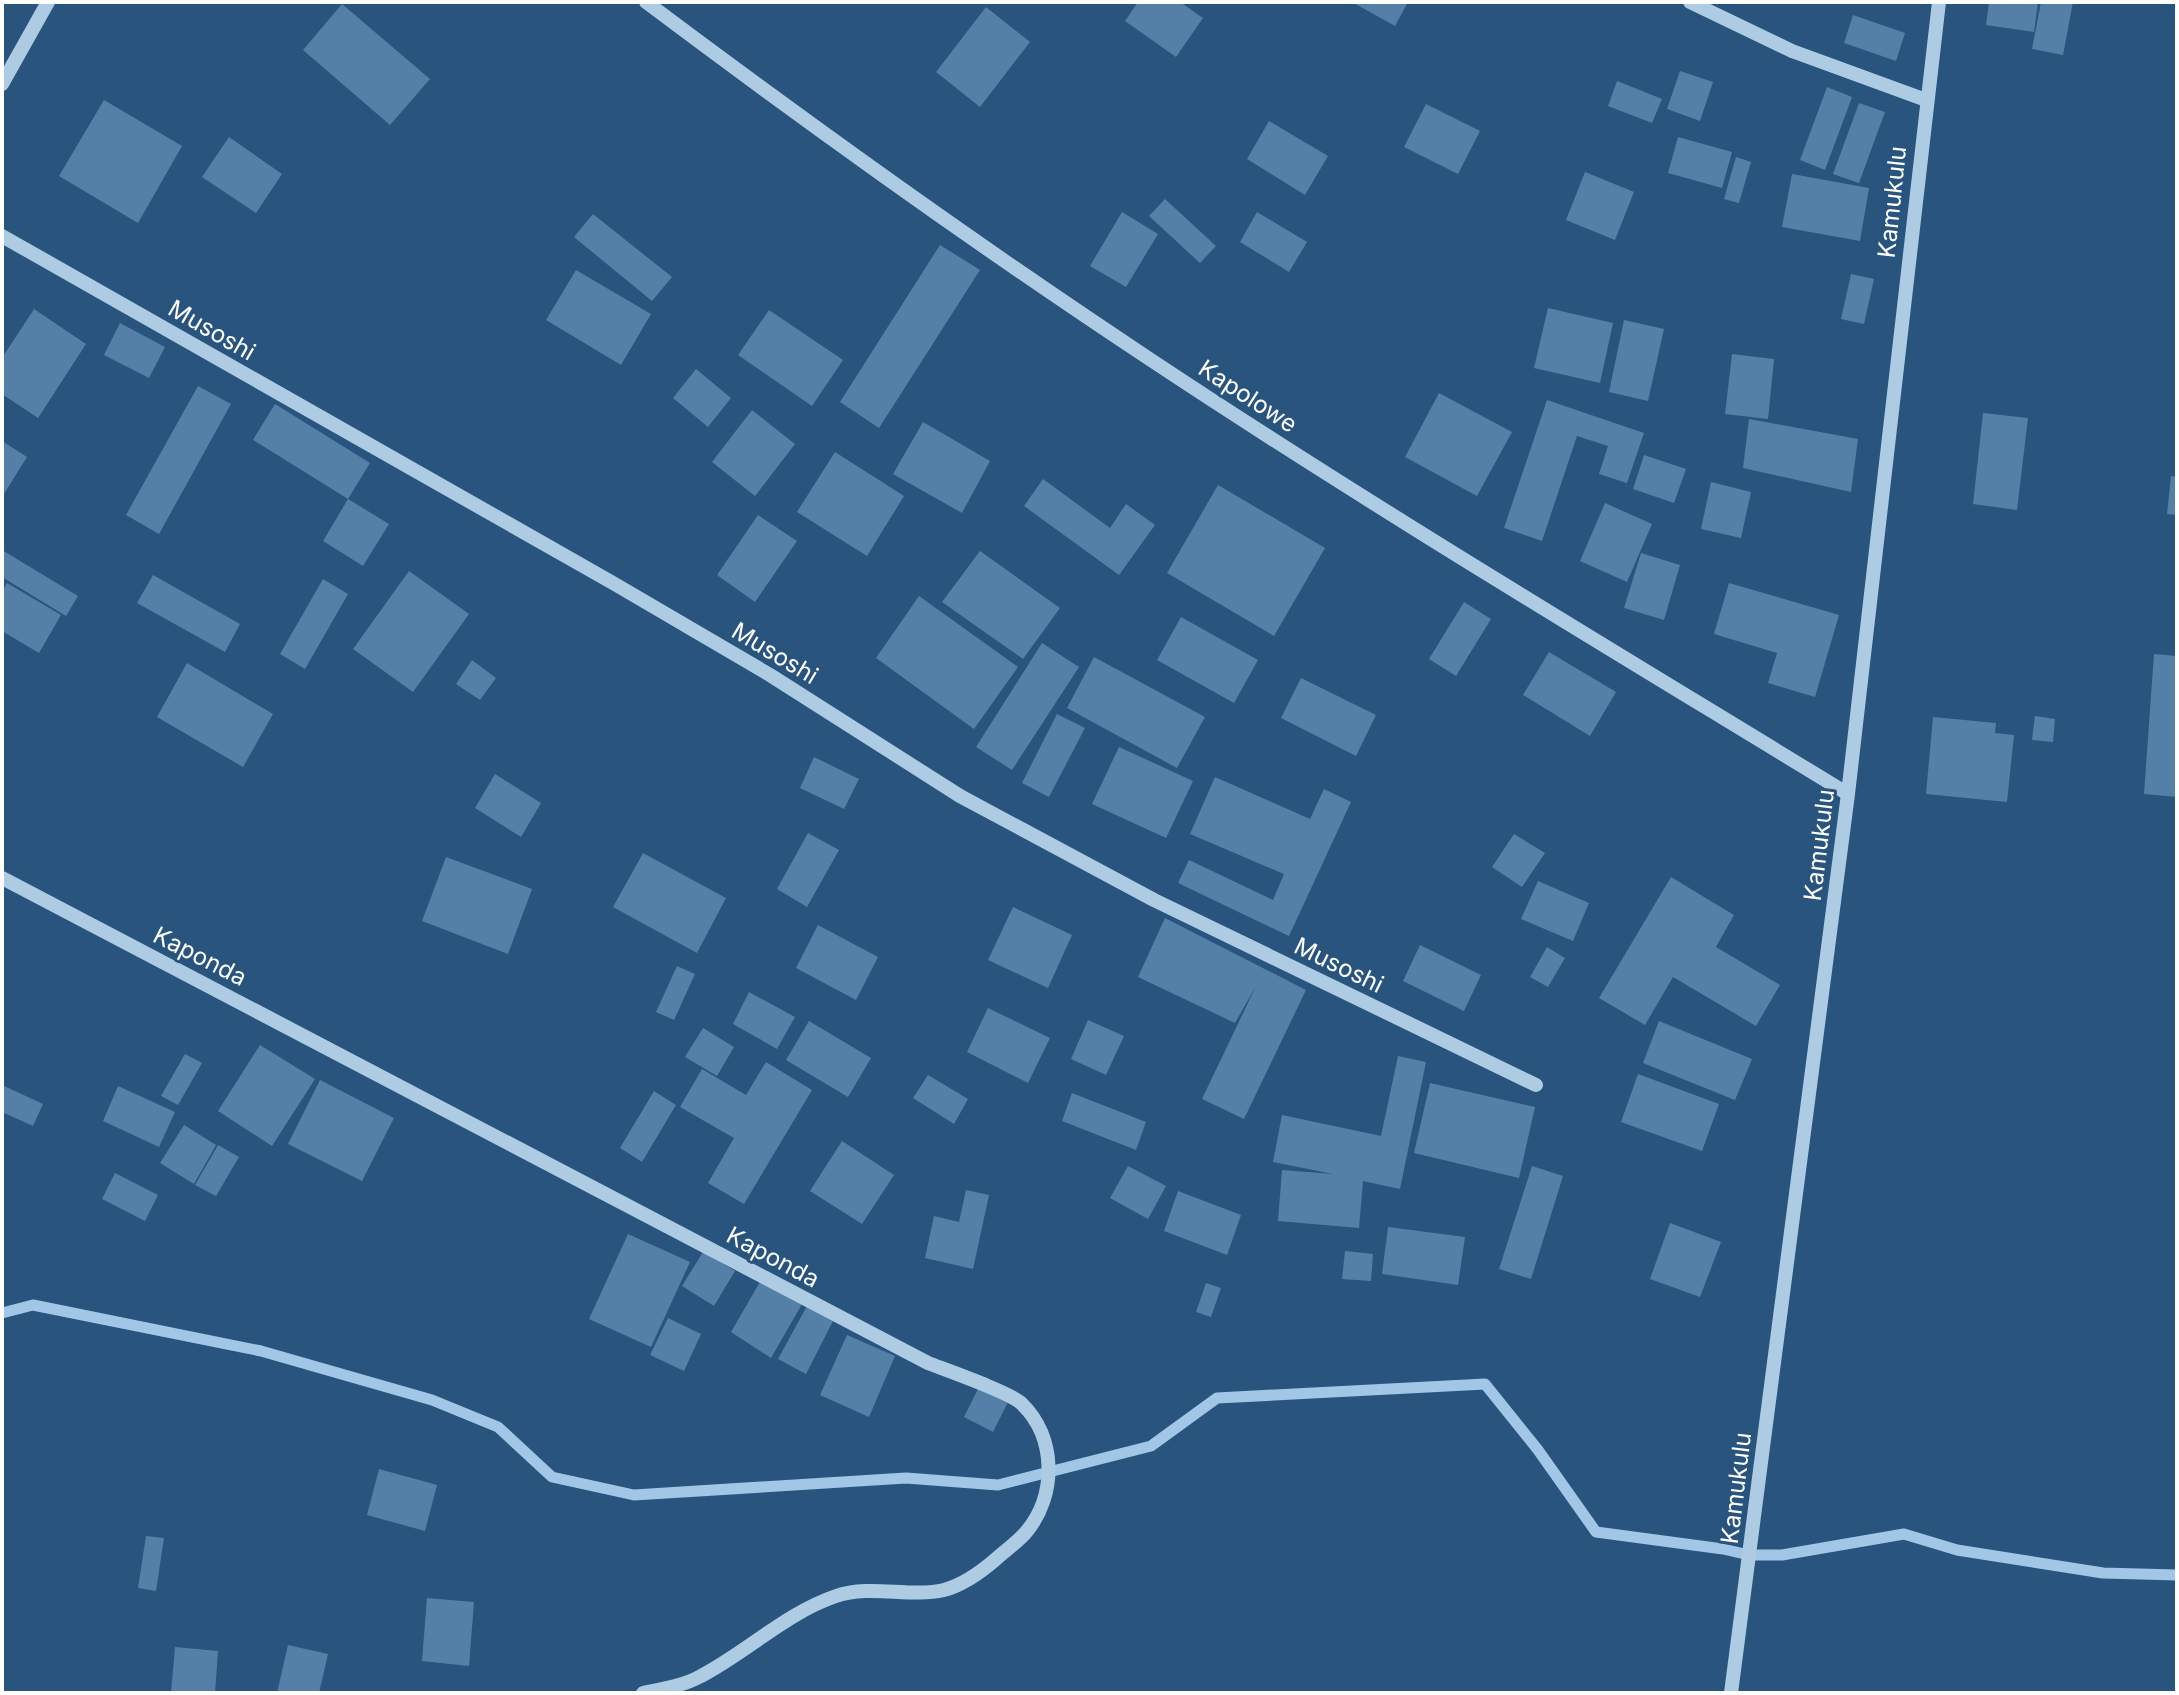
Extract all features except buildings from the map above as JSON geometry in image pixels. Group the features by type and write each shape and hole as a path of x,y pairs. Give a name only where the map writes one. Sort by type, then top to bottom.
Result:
{"street":[{"path":"2,84 48,2"},
{"name":"Kapolowe","path":"646,2 811,126 1147,358 1438,543 1848,794"},
{"path":"1690,2 1792,51 1926,100"},
{"name":"Kamukulu","path":"1731,1693 1848,794 1939,2"},
{"name":"Musoshi","path":"2,236 718,644 960,796 1154,900 1536,1085"},
{"name":"Kaponda","path":"2,878 928,1363 1020,1401 1042,1429 1049,1462 1043,1505 1027,1532 962,1583 943,1590 875,1590 838,1595 801,1610 746,1650 698,1678 643,1693"}],"waterway":[{"path":"2,1313 33,1305 261,1351 432,1400 498,1427 552,1477 634,1495 906,1478 998,1485 1151,1446 1217,1398 1485,1384 1538,1450 1596,1532 1749,1555 1782,1555 1904,1534 1957,1550 2103,1573 2177,1575"}]}
